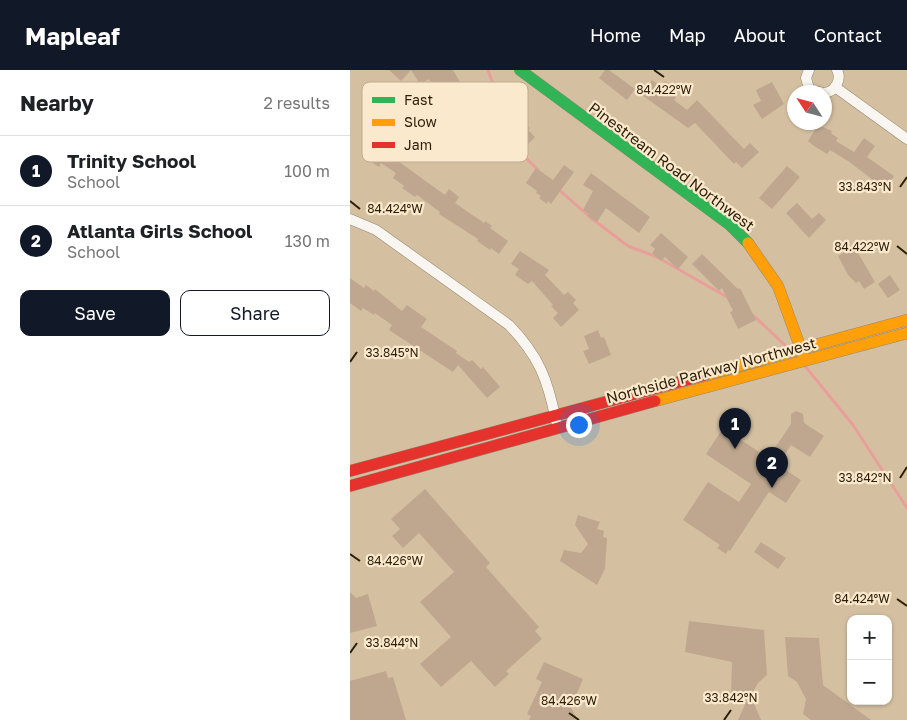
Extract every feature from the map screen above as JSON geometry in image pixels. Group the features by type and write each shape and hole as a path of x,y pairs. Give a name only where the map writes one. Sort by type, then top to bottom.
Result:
{"main road":[{"name":"Pinestream Road Northwest","path":"520,70 730,225 751,244 776,280 804,354"},
{"name":"Northside Parkway Northwest","path":"804,354 907,320"},
{"name":"Northside Parkway Northwest","path":"350,471 556,421 804,354 907,332"},
{"name":"Northside Parkway Northwest","path":"350,486 556,421"}],"street":[{"path":"808,85 806,78 809,70"},
{"path":"832,89 839,81 837,70"},
{"path":"835,87 907,139"},
{"path":"350,219 376,230 509,325 526,343 541,366 550,389 556,421"}],"building":[{"path":"389,70 411,70 401,81"},
{"path":"411,70 453,70 460,82 431,82 429,79 419,82"},
{"path":"605,70 609,70 635,89 627,100 599,78"},
{"path":"652,80 661,87 665,81 674,87 670,93 676,97 674,100 687,110 697,100 744,149 750,143 759,152 742,168 736,162 734,164 695,123 688,128 642,95"},
{"path":"772,82 784,104 762,119 753,105 761,101 756,90"},
{"path":"528,130 535,137 528,144"},
{"path":"815,130 830,130 838,138 836,141 854,152 864,138 875,146 867,157 894,176 885,189 848,161 830,150 827,154 808,141"},
{"path":"371,162 399,162 445,195 449,189 459,197 455,203 484,223 485,221 492,226 490,228 508,241 499,254 491,248 490,250 477,241 478,239 439,214 440,212 417,195 415,197 402,188 404,186 393,178 396,173 381,163 379,167"},
{"path":"564,165 574,172 551,204 548,201 547,204 539,198 541,196 536,193 537,191 526,183 536,168 553,180"},
{"path":"787,166 800,177 772,209 759,198"},
{"path":"591,173 650,217 639,233 606,208 597,222 583,210 593,191 583,185"},
{"path":"797,203 812,219 819,213 826,220 809,238 786,213"},
{"path":"661,233 688,257 678,269 665,257 661,261 652,253 655,249 650,245"},
{"path":"854,246 875,282 864,289 859,281 856,283 848,275 838,256"},
{"path":"520,251 549,270 545,275 564,295 568,292 576,300 573,303 579,310 561,327 553,318 558,313 551,306 553,305 532,281 528,284 515,275 519,269 511,264"},
{"path":"702,254 738,289 740,288 756,320 738,329 730,312 733,311 722,288 719,291 692,264"},
{"path":"890,275 900,290 888,298 878,284"},
{"path":"350,278 364,288 366,285 374,291 375,289 402,311 407,305 427,319 421,327 457,351 456,353 469,362 472,360 481,369 483,367 500,387 487,398 458,365 453,372 389,330 392,325 375,313 374,315 363,308 361,311 350,303"},
{"path":"598,330 601,338 604,337 611,355 589,364 583,351 589,349 584,336"},
{"path":"796,411 803,414 804,423 824,436 810,457 791,445 778,465 801,480 786,503 769,492 730,551 728,550 726,554 717,548 720,545 683,520 708,482 739,502 751,484 706,454 723,428 768,458 791,424 791,414"},
{"path":"425,489 490,563 486,567 539,627 535,631 542,639 506,671 509,674 495,687 471,661 441,687 420,664 451,637 420,602 454,572 419,533 403,548 392,536 400,529 391,519"},
{"path":"578,515 600,522 597,529 604,531 603,537 607,538 605,569 597,585 560,561 564,550 581,553 588,544 575,525"},
{"path":"761,542 786,558 778,569 754,552"},
{"path":"350,592 356,598 368,594 377,626 350,633"},
{"path":"689,621 764,630 767,675 758,683 753,692 753,701 761,720 738,720 747,700 731,693 732,662 685,652"},
{"path":"785,637 819,638 823,685 847,702 847,705 850,705 871,720 811,720 803,714 806,699 797,682 788,676"},
{"path":"544,662 583,679 571,708 578,720 529,720 531,716 527,714 542,682 536,679"},
{"path":"386,671 388,678 393,677 406,720 350,720 350,681"}],"waterway":[{"path":"488,70 492,82"},
{"path":"528,160 538,170"},
{"path":"557,188 591,218 628,246 657,257 727,297"},
{"path":"753,315 787,347"},
{"path":"805,366 853,425 907,508"}],"traffic: fast":[{"path":"520,70 730,225 748,243"}],"traffic: slow":[{"path":"748,243 778,286 805,360"},
{"path":"705,375 907,320"},
{"path":"655,401 907,333"}],"traffic: jam":[{"path":"350,471 705,375"},
{"path":"350,486 655,401"}],"place":[{"name":"Trinity School","path":"735,449"},
{"name":"Atlanta Girls School","path":"772,488"}]}
